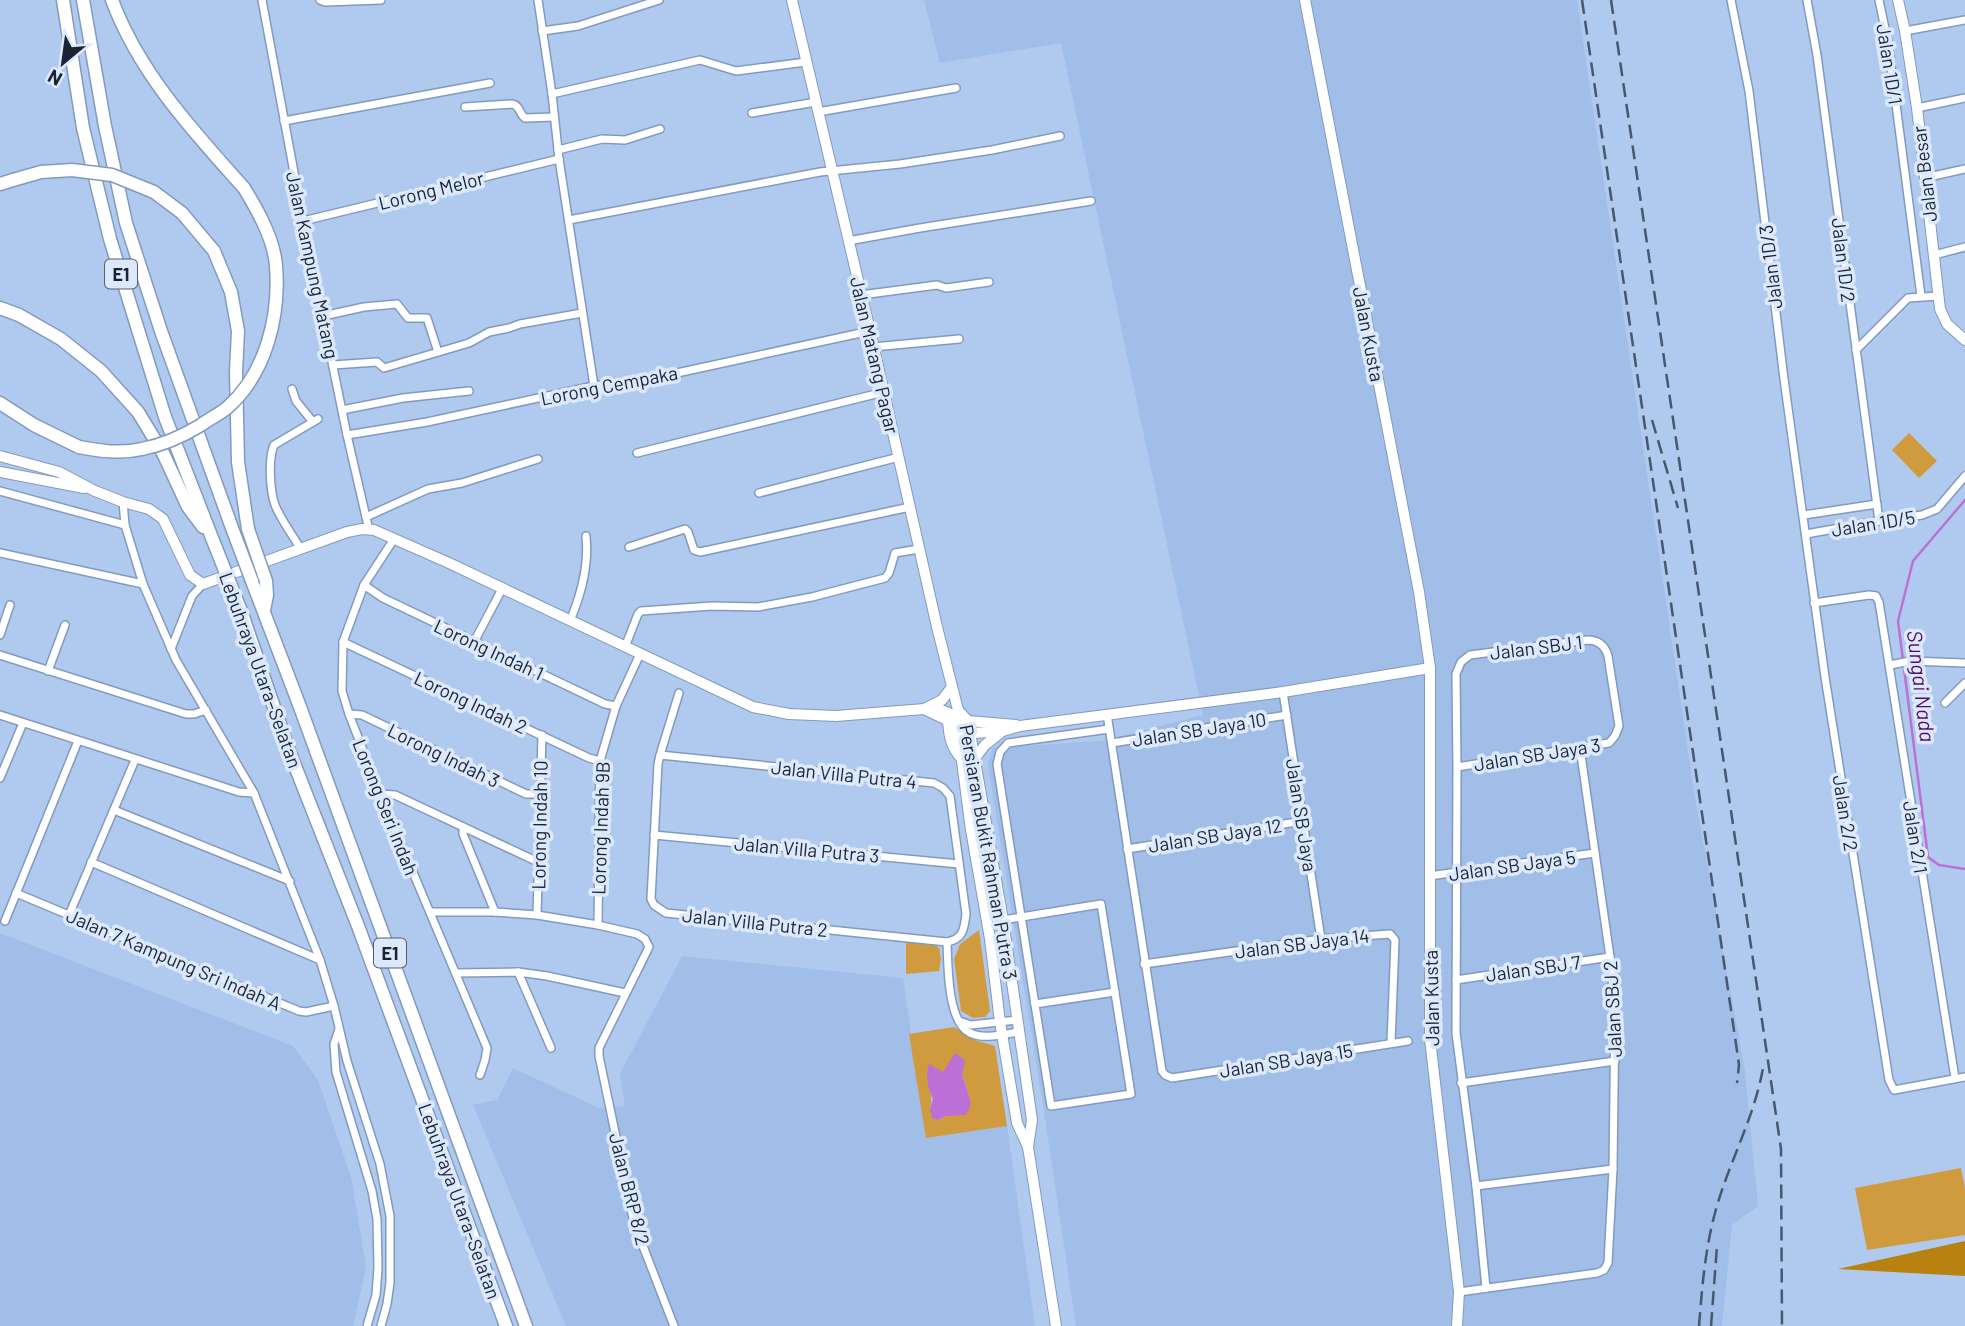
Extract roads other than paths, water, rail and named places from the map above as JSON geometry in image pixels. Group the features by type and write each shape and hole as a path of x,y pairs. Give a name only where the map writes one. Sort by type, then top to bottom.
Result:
{"highway":[{"name":"Lebuhraya Utara–Selatan","path":"63,0 83,128 110,239 165,417 241,611 288,748 358,926 506,1326"},
{"name":"Lebuhraya Utara–Selatan","path":"83,0 105,126 126,223 161,331 232,528 267,595 264,610 526,1326"},
{"path":"0,403 34,425 79,447 107,452 142,450 184,436 228,408 251,379 264,354 275,314 276,264 264,220 244,188 165,97 122,28 112,0"},
{"path":"0,184 41,172 72,170 112,175 154,192 182,213 214,251 231,292 238,331 238,462 259,581"},
{"path":"0,308 19,315 61,339 101,371 138,412 163,453 188,507 212,538"}],"street":[{"name":"Jalan Kampung Matang","path":"262,0 303,221 369,530"},
{"path":"320,0 381,0"},
{"path":"538,0 594,386"},
{"path":"542,31 578,26 659,0"},
{"name":"Jalan Matang Pagar","path":"792,0 952,687 955,718"},
{"name":"Jalan Kusta","path":"1305,0 1419,592 1430,668 1430,1039 1459,1292 1457,1326"},
{"name":"Jalan 1D/3","path":"1731,0 1749,91 1806,534"},
{"name":"Jalan 1D/2","path":"1807,0 1817,55 1879,521"},
{"name":"Jalan 1D/1","path":"1879,0 1888,43 1921,296"},
{"name":"Jalan Besar","path":"1898,0 1917,108 1940,309 1947,324 1963,335"},
{"path":"1905,31 1965,20"},
{"path":"552,94 700,60 736,71 806,62"},
{"path":"284,121 490,83"},
{"path":"752,113 956,88"},
{"path":"1917,108 1965,98"},
{"path":"465,107 515,104 525,118 554,117"},
{"path":"558,150 602,139 625,140 660,129"},
{"path":"569,220 820,172 992,150 1060,136"},
{"name":"Lorong Melor","path":"303,221 559,159"},
{"path":"1924,178 1965,169"},
{"path":"848,241 1091,201"},
{"path":"1934,255 1965,247"},
{"path":"861,295 937,285 946,288 989,282"},
{"path":"1856,350 1908,298 1938,296"},
{"path":"323,316 364,307 397,304 408,317 428,318 438,352"},
{"path":"333,365 377,362 384,368 469,343 489,332 582,313"},
{"name":"Lorong Cempaka","path":"347,435 427,422 594,386 663,376 870,331"},
{"path":"873,347 959,339"},
{"path":"292,389 296,401 316,420 274,445 271,453 271,474 275,505 300,548"},
{"path":"342,410 403,398 469,391"},
{"path":"637,453 884,392"},
{"path":"0,456 59,472 95,491 149,509 163,519 191,575 203,584"},
{"path":"759,493 899,457"},
{"path":"366,517 428,489 462,483 538,459"},
{"path":"0,472 95,491"},
{"name":"Jalan 1D/5","path":"1806,534 1922,515 1937,509 1965,476"},
{"path":"0,491 125,525"},
{"path":"123,502 125,525 143,584 187,681 254,793 320,960 347,1061 380,1164 390,1216 390,1283 381,1326"},
{"path":"1804,515 1877,504"},
{"path":"629,547 685,529 694,550 700,552 910,507"},
{"path":"171,649 192,596 203,584 347,532 369,530 394,538 753,707 789,714 836,716 928,708 942,700 952,687"},
{"name":"Jalan 2/2","path":"1806,534 1814,603 1889,1080 1894,1090 1955,1079"},
{"path":"570,621 584,577 588,552 586,536"},
{"name":"Lorong Seri Indah","path":"394,538 365,585 343,642 342,691 380,794 487,1048 480,1075"},
{"path":"625,647 641,611 712,606 758,607 812,597 885,578 895,554 919,549"},
{"path":"0,553 143,584"},
{"name":"Lorong Indah 1","path":"365,585 383,598 474,642 605,704 616,706"},
{"path":"474,642 502,589"},
{"name":"Jalan 2/1","path":"1814,603 1869,595 1876,596 1879,602 1894,664 1955,1079"},
{"path":"0,635 10,605"},
{"path":"48,671 65,625"},
{"name":"Jalan SBJ 1","path":"1457,767 1456,674 1461,662 1470,655 1587,640 1598,642 1608,656 1619,726 1615,736"},
{"name":"Lorong Indah 2","path":"343,642 600,761"},
{"name":"Lorong Indah 9B","path":"598,925 600,761 616,706 640,654"},
{"path":"0,655 186,714 206,709"},
{"path":"1894,664 1910,661 1965,663"},
{"path":"928,708 955,718 970,733 1003,731 1020,726 1283,692 1430,668"},
{"path":"1945,703 1965,683"},
{"name":"Jalan Villa Putra 2","path":"679,692 660,755 651,899 654,905 666,913 947,942"},
{"name":"Jalan SB Jaya","path":"1283,692 1321,939"},
{"name":"Lorong Indah 3","path":"349,714 362,715 526,794 540,794"},
{"path":"0,715 239,792 254,793"},
{"path":"1107,715 1144,964"},
{"name":"Jalan SB Jaya 10","path":"1112,743 1287,715"},
{"name":"Persiaran Bukit Rahman Putra 3","path":"1028,1147 1032,1120 986,817 968,721 955,718 951,744 963,761 1000,1022 1017,1123 1028,1147 1056,1326"},
{"path":"1078,718 1080,733"},
{"path":"968,721 1001,722 1020,726"},
{"path":"0,778 23,723"},
{"path":"1003,920 1022,917 1101,904 1131,1094 1051,1106 1022,917 997,764 1000,752 1008,743 1109,729"},
{"path":"975,758 985,745 1003,731"},
{"name":"Lorong Indah 10","path":"537,915 542,735"},
{"name":"Jalan SB Jaya 3","path":"1457,767 1609,743 1615,736"},
{"path":"5,921 78,741"},
{"name":"Jalan SBJ 2","path":"1486,1288 1597,1273 1604,1270 1608,1263 1613,1169 1615,1010 1580,748"},
{"name":"Jalan Villa Putra 4","path":"660,755 934,783 943,788 950,796 966,914 960,937 947,942"},
{"path":"69,915 135,760"},
{"path":"1457,767 1456,1033 1486,1288 1459,1292"},
{"path":"380,794 395,795 538,862"},
{"path":"114,810 290,881"},
{"path":"971,831 978,833 986,817"},
{"name":"Jalan SB Jaya 12","path":"1127,849 1303,821"},
{"path":"463,827 463,834 495,912"},
{"name":"Jalan Villa Putra 3","path":"654,835 959,864"},
{"name":"Jalan SB Jaya 5","path":"1429,876 1595,853"},
{"path":"91,862 320,960"},
{"name":"Jalan 7 Kampung Sri Indah A","path":"16,893 299,1011 334,1006"},
{"path":"430,912 537,915 637,934 645,939 649,947 625,993 518,972 456,973"},
{"name":"Jalan SB Jaya 14","path":"1144,964 1321,939 1388,934 1394,937 1391,1043"},
{"path":"947,942 953,1007 958,1021 970,1033 984,1036 1019,1032"},
{"name":"Jalan SBJ 7","path":"1456,979 1610,957"},
{"name":"Jalan SB Jaya 15","path":"1144,964 1162,1070 1172,1078 1408,1041"},
{"path":"518,972 551,1048"},
{"path":"1035,1004 1115,992"},
{"name":"Jalan BRP 8/2","path":"625,993 600,1048 602,1069 635,1223 674,1326"},
{"path":"958,1021 971,1025 1017,1020"},
{"path":"340,1028 334,1044 337,1072 372,1191 377,1219 376,1295 367,1326"},
{"path":"1461,1083 1615,1061"},
{"path":"1955,1079 1965,1077"},
{"path":"1476,1186 1613,1169"}],"waterway":[{"name":"Sungai Nada","path":"1965,500 1913,561 1898,621 1928,857 1939,865 1965,869"}],"railway":[{"path":"1582,0 1736,1044 1739,1065 1737,1083"},
{"path":"1611,0 1781,1149 1782,1326"},
{"path":"1652,420 1678,508"},
{"path":"1699,1326 1706,1255 1715,1213 1754,1105 1763,1068"},
{"path":"1711,1326 1717,1246"}]}
